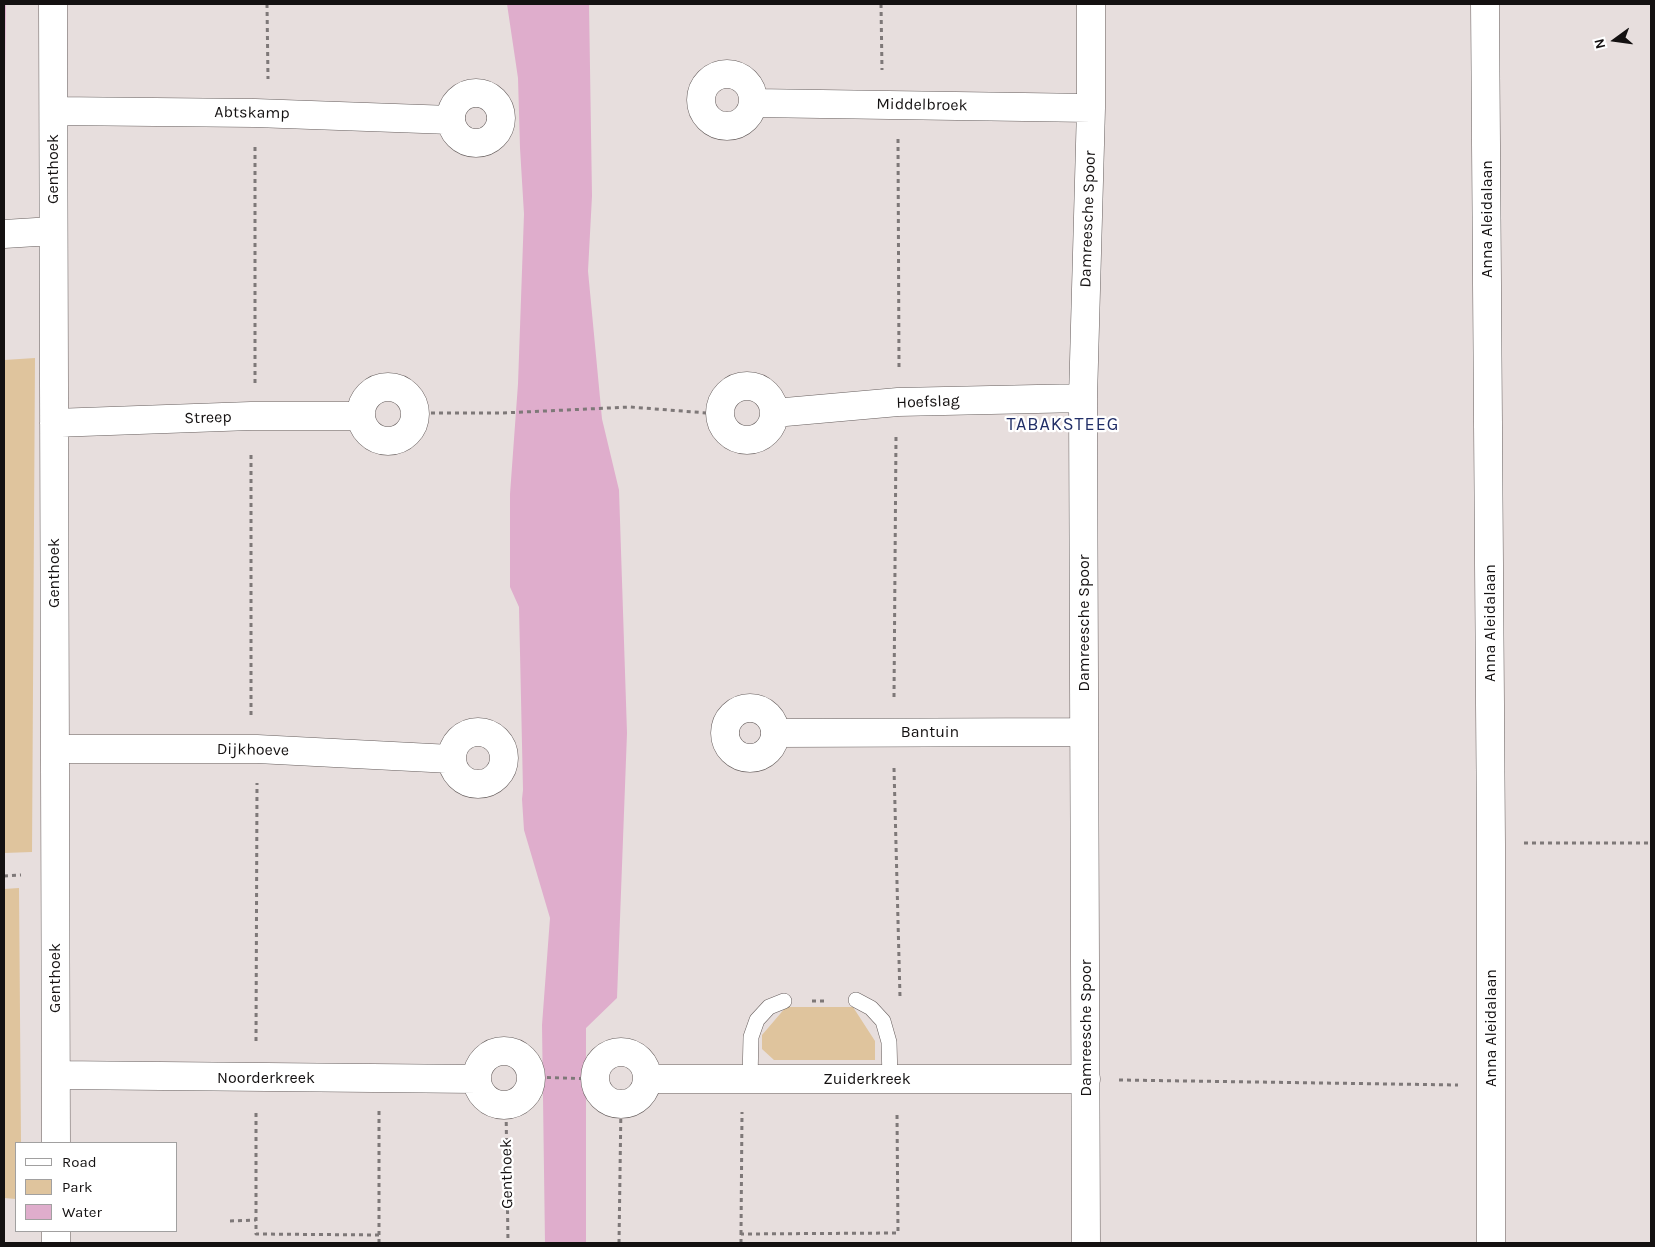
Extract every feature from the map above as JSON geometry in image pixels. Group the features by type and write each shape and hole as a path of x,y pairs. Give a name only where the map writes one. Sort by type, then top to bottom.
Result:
{"street":[{"name":"Genthoek","path":"53,4 56,1142"},
{"name":"Damreesche Spoor","path":"1086,1243 1083,398 1091,108 1090,4"},
{"name":"Anna Aleidalaan","path":"1486,4 1492,844 1491,1243"},
{"name":"Middelbroek","path":"754,103 1091,108"},
{"name":"Abtskamp","path":"54,111 255,112 451,120"},
{"path":"4,234 53,231"},
{"path":"387,387 403,391 414,404 415,413 409,430 402,437 384,441 368,432 361,416 365,399 370,393 378,388 387,387"},
{"path":"746,387 754,388 768,397 774,413 768,430 752,440 734,437 722,423 720,414 725,398 738,388 746,387"},
{"name":"Hoefslag","path":"774,413 898,402 1083,398"},
{"name":"Streep","path":"54,423 251,416 361,416"},
{"name":"Bantuin","path":"775,734 1084,732"},
{"name":"Dijkhoeve","path":"55,749 257,750 451,759"},
{"path":"504,1050 512,1051 526,1061 531,1077 530,1086 526,1094 519,1101 506,1106 492,1102 484,1096 477,1079 478,1070 482,1062 495,1052 504,1050"},
{"path":"621,1051 637,1057 643,1063 647,1079 645,1087 634,1101 621,1104 608,1100 601,1095 595,1079 596,1070 606,1056 621,1051"},
{"name":"Noorderkreek","path":"56,1075 477,1079"},
{"name":"Zuiderkreek","path":"647,1079 1086,1079"}],"lane":[{"path":"856,1000 871,1008 883,1021 896,1079"},
{"path":"746,1079 751,1037 757,1020 769,1007 784,1001"}],"path":[{"path":"267,4 268,103 255,112 255,396 251,416 251,732 257,750 256,1234 379,1235"},
{"path":"882,4 882,80 898,105 900,395 896,416 894,732 900,1000"},
{"path":"415,413 502,414 630,407 720,414"},
{"path":"1492,844 1651,843"},
{"path":"784,1001 856,1000"},
{"path":"531,1077 595,1079"},
{"path":"379,1078 379,1243"},
{"path":"741,1243 746,1079"},
{"path":"741,1234 898,1234 896,1079"},
{"path":"1086,1079 1491,1085"},
{"path":"619,1243 621,1104"},
{"name":"Genthoek","path":"506,1106 508,1243"},
{"path":"230,1221 256,1220"}],"green space":[{"path":"35,358 32,852 4,853 4,360"},
{"path":"19,888 21,1142 15,1142 15,1199 4,1198 4,889"},
{"path":"786,1007 853,1007 875,1041 875,1060 774,1060 762,1049 762,1035"}],"water":[{"path":"4,4 6,4 4,149"},
{"path":"507,4 589,4 592,196 588,271 602,419 619,490 627,733 617,998 586,1028 586,1243 545,1243 542,1025 550,918 524,830 519,607 510,587 510,494 518,384 524,214 518,78"}],"district":[{"name":"TABAKSTEEG","path":"1063,425"}]}
